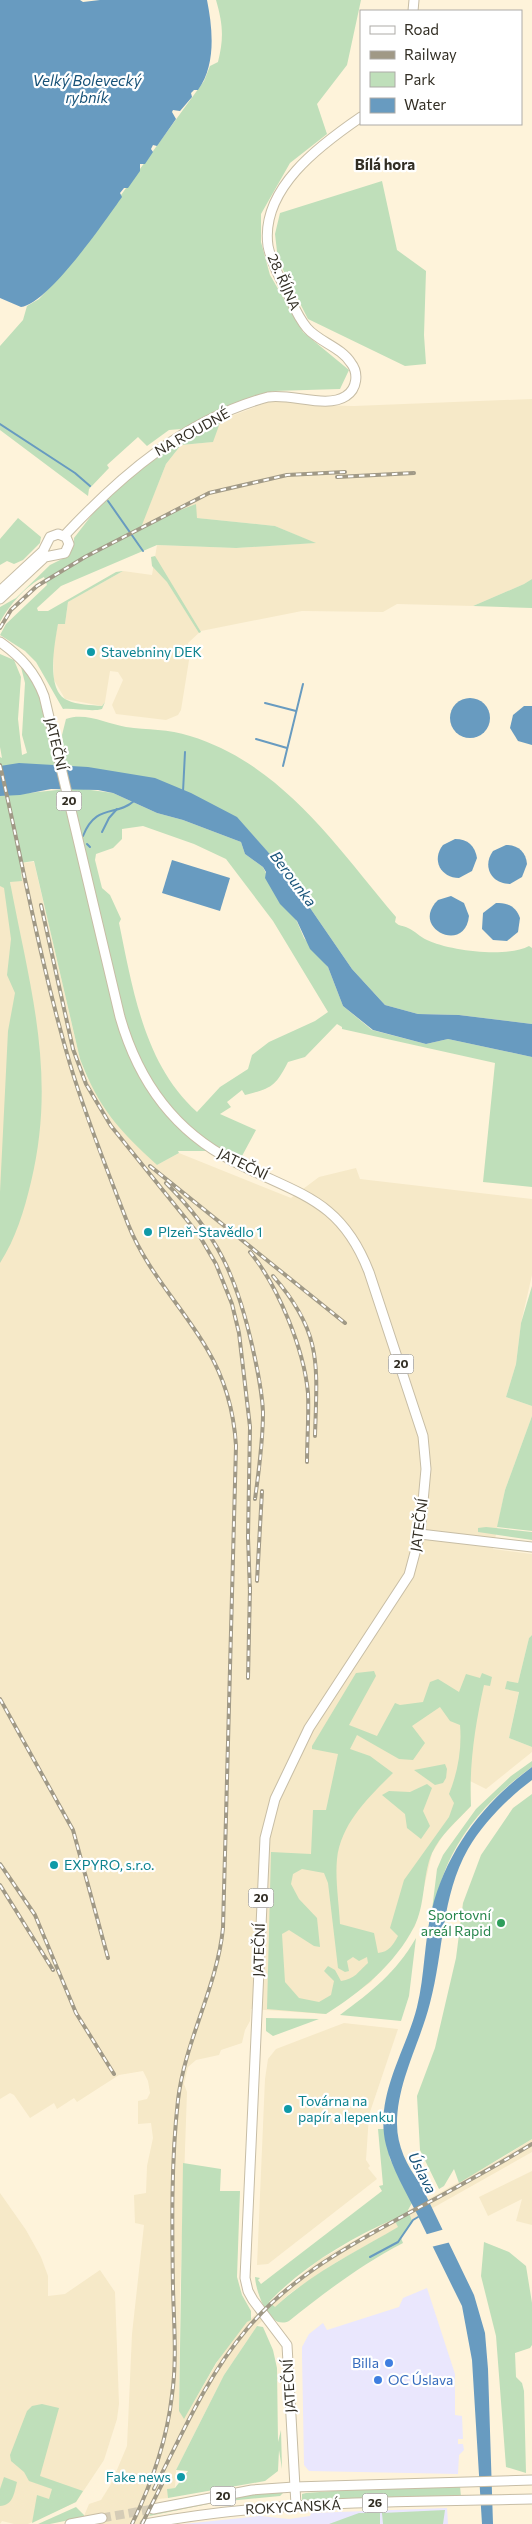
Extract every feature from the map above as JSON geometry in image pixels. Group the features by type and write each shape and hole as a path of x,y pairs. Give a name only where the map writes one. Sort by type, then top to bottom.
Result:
{"main road":[{"name":"28. ŘÍJNA","path":"347,396 356,381 354,367 350,360 319,340 301,320 270,255 268,234 276,202 292,175 332,138 360,118"},
{"name":"NA ROUDNÉ","path":"0,591 43,551 48,538 54,534 64,536 149,455 188,431 229,411 268,397 291,396 329,401 347,396"},
{"path":"0,599 47,556 61,556 68,549 68,542 64,536"},
{"path":"46,545 48,550 54,555"},
{"name":"JATEČNÍ","path":"0,642 28,665 38,680 54,737 125,1035 136,1063 151,1089 178,1122 216,1152 319,1203 339,1220 362,1253 403,1369 423,1436 426,1469 420,1534 409,1575 308,1728 275,1800 265,1838 245,2278 248,2292 253,2300 287,2345 296,2505"},
{"name":"JATEČNÍ","path":"0,647 15,654"},
{"path":"420,1534 532,1547"},
{"name":"ROKYCANSKÁ","path":"153,2508 252,2490 532,2480"},
{"name":"ROKYCANSKÁ","path":"145,2524 201,2514 296,2505 532,2499"},
{"path":"70,2524 102,2518"}],"shaded area":[{"path":"276,399 292,399 313,405 354,406 532,399 532,579 473,606 397,604 383,612 302,611 201,631 188,643 190,654 181,710 178,715 166,720 116,714 112,705 123,680 118,672 110,671 105,702 102,706 65,699 54,680 53,650 58,623 65,624 68,602 123,571 152,575 157,545 236,548 315,543 275,526 196,518 196,505 141,526 166,464 181,445 212,442 221,420"},
{"path":"34,862 80,1059 87,1078 157,1165 179,1153 291,1198 319,1177 356,1168 360,1179 532,1199 532,1275 521,1323 516,1364 506,1397 532,1406 532,1416 505,1490 493,1549 532,1554 532,1635 529,1638 518,1683 506,1689 519,1691 509,1738 532,1747 532,1752 486,1789 470,1781 471,1806 444,1834 432,1853 415,1926 371,1982 326,2014 251,2009 250,2021 245,2030 242,2043 221,2050 219,2055 196,2060 188,2067 184,2084 187,2092 180,2293 179,2410 184,2418 225,2349 247,2322 319,2260 502,2158 532,2139 532,2152 335,2263 289,2294 257,2326 224,2375 176,2470 175,2488 168,2489 168,2498 158,2499 144,2524 99,2524 105,2513 84,2516 89,2504 101,2500 111,2484 127,2446 132,2334 144,2225 135,2223 134,2195 146,2193 147,2166 153,2138 151,2123 138,2124 138,2101 147,2099 150,2093 148,2081 143,2071 119,2075 77,2102 74,2098 57,2109 54,2103 30,2118 14,2095 10,2093 0,2099 0,886 11,886 10,882 20,863"},
{"path":"344,2023 398,2029 369,2115 366,2160 370,2166 368,2168 377,2179 268,2264 257,2265 265,2079 268,2059 276,2049"},
{"path":"532,2171 532,2225 516,2221 522,2199 488,2216 479,2197"},
{"path":"0,2193 26,2230 41,2257 48,2276 48,2296 65,2294 100,2270 115,2292 119,2404 117,2419 104,2460 76,2502 28,2524 14,2524 2,2521 0,2524"},
{"name":"OC Úslava","path":"427,2288 455,2374 455,2415 462,2416 463,2439 458,2439 458,2444 463,2444 464,2450 459,2455 458,2474 309,2471 304,2465 302,2347 309,2334 323,2323 327,2330 399,2307 403,2298"},
{"path":"447,2508 448,2524 183,2524 260,2516 289,2519 310,2516 311,2513"}],"green space":[{"path":"216,0 361,0 347,65 317,104 327,134 290,163 261,214 261,242 270,275 303,332 349,370 340,389 273,391 181,429 169,430 147,446 138,437 107,465 109,468 89,489 88,496 0,430 0,346 23,320 27,306 39,299 70,265 204,81 210,66 218,62 222,31"},
{"path":"382,181 397,250 426,271 424,335 426,364 405,366 308,319 278,260 275,234 280,213"},
{"path":"221,420 213,442 181,445 166,464 142,525 196,504 197,518 275,526 316,543 236,548 157,545 61,586 37,608 38,611 48,611 116,572 123,571 68,602 65,624 58,624 53,665 56,686 60,695 71,702 80,704 102,706 105,702 102,709 98,710 63,709 36,662 25,651 0,635 6,624 47,585 44,577 19,596 0,622 0,607 16,598 50,565 68,556 74,546 74,538 101,503 158,453 203,427"},
{"path":"18,518 41,537 40,543 23,560 14,564 7,561 0,565 0,539"},
{"path":"155,556 201,632 199,633 167,582 152,566 151,557"},
{"path":"532,579 532,608 473,606 524,584"},
{"path":"0,654 14,660 21,677 18,719 22,755 27,753 22,735 25,683 20,663 28,673 39,696 53,757 65,758 62,735 66,719 74,717 89,718 126,727 182,734 223,749 253,766 280,787 305,811 352,863 396,917 395,922 398,925 411,929 424,939 437,944 464,950 507,952 529,946 532,948 532,1024 459,1015 418,1014 385,1005 352,969 284,870 237,818 0,766 0,757 2,758 0,747"},
{"path":"76,788 113,793 157,813 183,820 241,842 245,854 263,867 280,903 295,917 304,938 328,967 343,1006 372,1030 426,1044 448,1039 532,1057 532,1187 483,1182 495,1063 342,1029 337,1024 305,1057 288,1062 280,1077 272,1085 245,1095 242,1090 227,1102 231,1107 220,1114 256,1130 242,1156 216,1151 178,1151 179,1153 157,1165 111,1118 87,1076 80,1059 34,861 20,863 22,881 10,882 38,1031 42,1104 31,1182 15,1234 0,1263 0,1192 8,1031 15,993 7,975 11,939 4,888 0,886 0,796","holes":["143,826 194,844 226,859 273,921 328,1012 315,1021 269,1042 252,1055 248,1069 220,1087 197,1112 179,1093 164,1072 143,1025 119,923 121,919 110,895 102,888 95,860 96,854 113,848 122,839 122,829"]},
{"path":"532,1286 532,1406 506,1397 516,1364 521,1323"},
{"path":"532,1416 532,1531 497,1527 505,1490"},
{"path":"486,1527 532,1532 532,1540 478,1532 478,1528"},
{"path":"532,1635 532,1747 509,1738 519,1692 505,1689 507,1681 518,1683 529,1638"},
{"path":"374,1671 376,1676 349,1725 377,1736 395,1703 400,1705 423,1702 430,1682 438,1679 459,1692 466,1674 480,1678 482,1673 492,1677 490,1686 484,1685 475,1730 471,1775 471,1806 435,1846 429,1862 418,1918 414,1927 397,1953 376,1976 326,2014 267,2009 271,1852 311,1854 313,1810 326,1810 338,1754 312,1749 312,1746 356,1673","holes":["440,1707 450,1721 460,1725 459,1760 449,1794 454,1803 449,1817 404,1880 390,1928 398,1936 388,1950 378,1953 374,1933 340,1924 337,1859 344,1834 350,1822 366,1801 393,1773 370,1756 350,1749 357,1735 399,1759 413,1760 425,1743 412,1726","302,1869 324,1873 328,1883 338,1968 345,1972 349,1971 347,1961 353,1957 359,1961 367,1957 368,1963 353,1977 341,1981 335,1970 328,1966 324,1971 334,1981 331,1995 319,2002 299,1998 285,1982 282,1934 289,1930 314,1946 320,1947 317,1918 299,1899 291,1884 293,1874"]},
{"path":"532,1761 532,1767 497,1795 477,1817 459,1842 443,1875 432,1910 437,1869 443,1855 476,1809 511,1776"},
{"path":"445,1764 447,1769 446,1778 443,1783 435,1785 414,1770"},
{"path":"427,1784 432,1788 423,1811 430,1826 421,1839 407,1828 405,1814 382,1795 389,1791 410,1792"},
{"path":"532,1794 532,2139 459,2183 454,2169 444,2186 439,2189 420,2150 417,2096 435,2048 456,1958 463,1903 481,1855 513,1808"},
{"path":"416,1938 409,1996 401,2021 340,2015 373,1990 391,1972"},
{"path":"266,2018 319,2019 273,2036 266,2031"},
{"path":"378,2129 384,2129 390,2159 412,2203 408,2210 412,2221 401,2238 403,2243 344,2279 289,2321 282,2323 275,2320 261,2300 255,2277 260,2278 258,2280 261,2284 382,2191 379,2186 383,2185","holes":["394,2219 398,2227 319,2273 275,2307 269,2302 312,2265 345,2244"]},
{"path":"183,2163 221,2169 220,2191 240,2191 237,2277 242,2295 251,2311 251,2320 247,2322 216,2363 184,2419 179,2411"},
{"path":"484,2242 509,2252 526,2266 532,2303 532,2345 530,2348 515,2353 516,2377 522,2383 524,2391 526,2473 506,2467 496,2336 481,2276"},
{"path":"257,2326 263,2327 273,2350 277,2368 278,2442 281,2430 282,2469 279,2450 278,2471 265,2481 168,2498 167,2489 175,2488 188,2471 176,2470 224,2375"},
{"path":"42,2404 59,2408 40,2476 83,2491 76,2502 32,2523 37,2495 49,2499 52,2489 29,2481 24,2472 11,2461 10,2455 27,2411 32,2406"},
{"path":"4,2477 17,2482 14,2495 8,2504 0,2506 0,2489"},
{"path":"460,2486 461,2497 302,2500 302,2494 306,2493 375,2488"},
{"path":"264,2492 283,2493 280,2496 218,2502 149,2516 151,2513"},
{"path":"76,2507 84,2517 50,2524 38,2524"},
{"path":"445,2510 443,2524 383,2524 382,2513"},
{"path":"359,2513 380,2513 380,2524 329,2524"}],"water":[{"name":"Velký Bolevecký rybník","path":"0,0 80,0 83,2 100,0 207,0 212,35 208,70 198,90 194,90 191,93 192,97 180,111 173,110 172,112 176,119 157,146 153,145 151,149 153,152 145,164 140,164 140,171 128,188 124,188 120,193 122,197 75,260 46,292 21,307 0,298"},
{"path":"470,698 484,704 490,718 484,732 470,738 456,732 450,718 456,704"},
{"path":"524,706 532,706 532,745 518,741 510,728 513,715"},
{"path":"19,763 88,767 155,778 191,793 237,817 284,870 352,969 385,1005 418,1014 459,1015 532,1024 532,1057 448,1039 426,1044 373,1030 343,1006 328,967 310,949 297,921 280,904 265,878 266,872 263,867 245,854 241,842 183,820 157,813 113,793 98,790 51,789 20,795 0,796 0,766"},
{"path":"455,839 464,840 470,844 475,850 477,858 472,871 459,878 443,872 438,862 438,856 443,845"},
{"path":"506,845 514,846 521,850 527,864 522,877 510,884 493,878 488,862 493,851"},
{"path":"172,860 230,878 220,911 162,893"},
{"path":"451,896 464,903 469,916 465,928 458,934 450,935 441,933 434,928 430,920 431,910 438,900"},
{"path":"496,903 504,903 511,906 520,918 518,932 507,941 493,940 482,929 483,913"},
{"path":"532,1767 532,1780 505,1803 489,1820 474,1839 459,1867 448,1905 430,2003 405,2078 398,2108 397,2132 404,2155 420,2183 474,2295 485,2333 493,2524 482,2524 472,2360 462,2306 392,2163 383,2127 384,2109 393,2074 417,2007 422,1983 429,1921 447,1867 469,1829 483,1812 514,1781"}],"pier":[{"path":"445,2229 451,2242 431,2247 424,2235"}],"waterway":[{"path":"0,424 75,473 90,486"},
{"path":"108,501 143,551"},
{"path":"283,766 303,684"},
{"path":"265,703 296,711"},
{"path":"256,739 287,748"},
{"path":"183,792 185,752"},
{"path":"83,836 94,819 107,812 127,806 134,801"},
{"path":"102,832 109,818 117,809"},
{"path":"87,844 90,847"},
{"path":"370,2257 398,2242 413,2220 418,2217"}],"tunnel":[{"path":"102,2518 153,2509"}],"railway":[{"path":"0,628 11,610 37,586 85,557 209,493 287,475 345,472"},
{"path":"337,477 414,473"},
{"path":"0,765 50,990 83,1104 136,1241 145,1258 197,1333 219,1372 231,1408 236,1446 223,1928 220,1950 187,2056 178,2100 172,2194 175,2355 170,2412 158,2461 132,2524"},
{"path":"41,905 73,1049 86,1084 111,1126 199,1235 216,1264 232,1304 239,1333 250,1427 248,1537 250,1593"},
{"path":"150,1166 345,1323"},
{"path":"166,1183 199,1220 211,1238 231,1276 246,1320 259,1378 263,1412 262,1445 255,1499"},
{"path":"250,1252 280,1300 301,1357 308,1393 307,1462"},
{"path":"273,1276 301,1315 314,1351 316,1369 315,1436"},
{"path":"257,1581 262,1491"},
{"path":"248,1678 250,1587"},
{"path":"0,1699 73,1830 108,1958"},
{"path":"0,1864 35,1915 76,2013 114,2074"},
{"path":"0,1885 53,1970"},
{"path":"154,2489 207,2386 233,2347 263,2311 298,2281 335,2255 532,2144"},
{"path":"142,2524 162,2484"}],"place":[{"name":"Stavebniny DEK","path":"91,652"},
{"name":"Plzeň-Stavědlo 1","path":"148,1232"},
{"name":"EXPYRO, s.r.o.","path":"54,1865"},
{"name":"Sportovní areál Rapid","path":"501,1923"},
{"name":"Továrna na papír a lepenku","path":"288,2109"},
{"name":"Billa","path":"389,2363"},
{"name":"OC Úslava","path":"378,2380"},
{"name":"Fake news","path":"181,2477"}],"district":[{"name":"Bílá hora","path":"385,165"}],"water label":[{"name":"Berounka","path":"293,879"},
{"name":"Úslava","path":"422,2173"}]}
